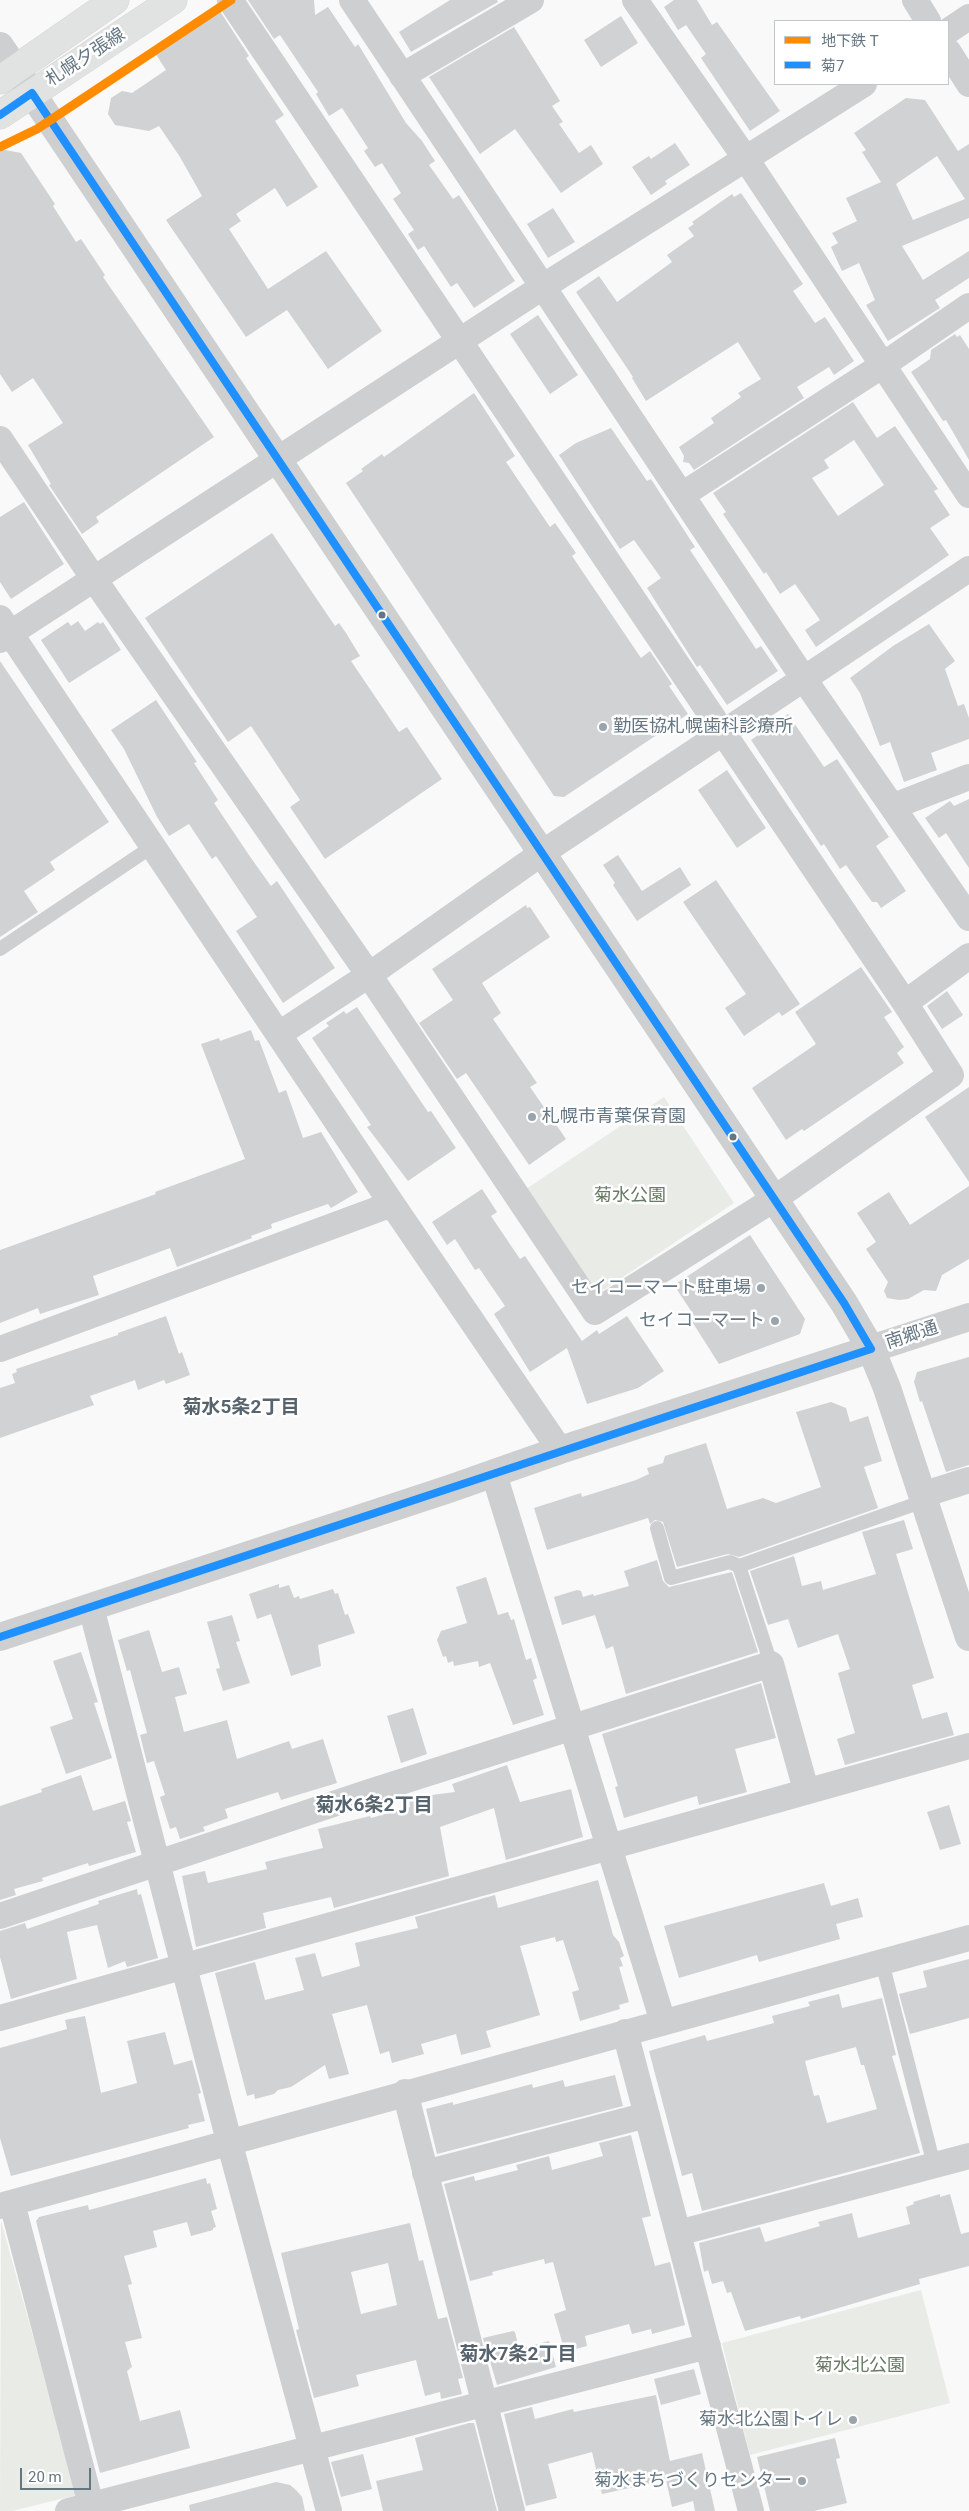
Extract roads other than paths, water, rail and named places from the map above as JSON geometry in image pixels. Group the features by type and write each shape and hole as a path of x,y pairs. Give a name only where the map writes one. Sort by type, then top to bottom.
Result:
{"main road":[{"name":"札幌夕張線","path":"8,74 115,0"},
{"name":"札幌夕張線","path":"0,115 173,0"}],"street":[{"path":"0,439 94,579 369,975 595,1312 774,1199 951,1075 905,1003 722,734 230,0"},
{"path":"402,76 531,0"},
{"path":"634,0 746,159 969,495"},
{"path":"915,0 927,20"},
{"path":"355,1 402,76 544,286 804,679 894,806 969,918"},
{"path":"949,30 969,17"},
{"path":"0,46 8,74 32,94 844,1303 871,1349 887,1388 969,1637"},
{"path":"949,53 969,84"},
{"path":"560,1450 392,1204 153,846 4,630 94,579 459,340 862,85"},
{"path":"682,495 883,365 969,306"},
{"path":"279,1034 369,975 542,853 969,568"},
{"path":"894,806 969,777"},
{"path":"905,1003 969,956"},
{"path":"0,1349 392,1204"},
{"name":"南郷通","path":"0,1638 494,1474 560,1450 969,1317"},
{"path":"494,1474 663,2022"},
{"path":"923,1498 969,1480"},
{"path":"91,1607 229,2141 314,2449 329,2511"},
{"path":"0,1916 573,1726 770,1664 806,1790"},
{"path":"0,2018 806,1790 969,1746"},
{"path":"708,2346 80,2508 6,2205 405,2092 969,1938"},
{"path":"625,2032 751,2511"},
{"path":"405,2092 512,2511"},
{"path":"425,2173 647,2115"},
{"path":"678,2233 969,2156"}],"lane":[{"path":"0,949 153,846"},
{"path":"657,1528 672,1578 730,1562 739,1566 923,1498"},
{"path":"739,1566 770,1664"},
{"path":"882,1962 934,2165"}],"metro line":[{"name":"T","path":"0,147 37,129 231,0"}],"place":[{"name":"勤医協札幌歯科診療所","path":"603,727"},
{"name":"札幌市青葉保育園","path":"532,1117"},
{"name":"セイコーマート駐車場","path":"761,1288"},
{"name":"セイコーマート","path":"775,1321"},
{"name":"菊水北公園トイレ","path":"853,2420"},
{"name":"菊水まちづくりセンター","path":"802,2481"}],"district":[{"name":"菊水5条2丁目","path":"241,1408"},
{"name":"菊水6条2丁目","path":"374,1806"},
{"name":"菊水7条2丁目","path":"518,2355"}],"park label":[{"name":"菊水公園","path":"630,1196"},
{"name":"菊水北公園","path":"860,2366"}]}
